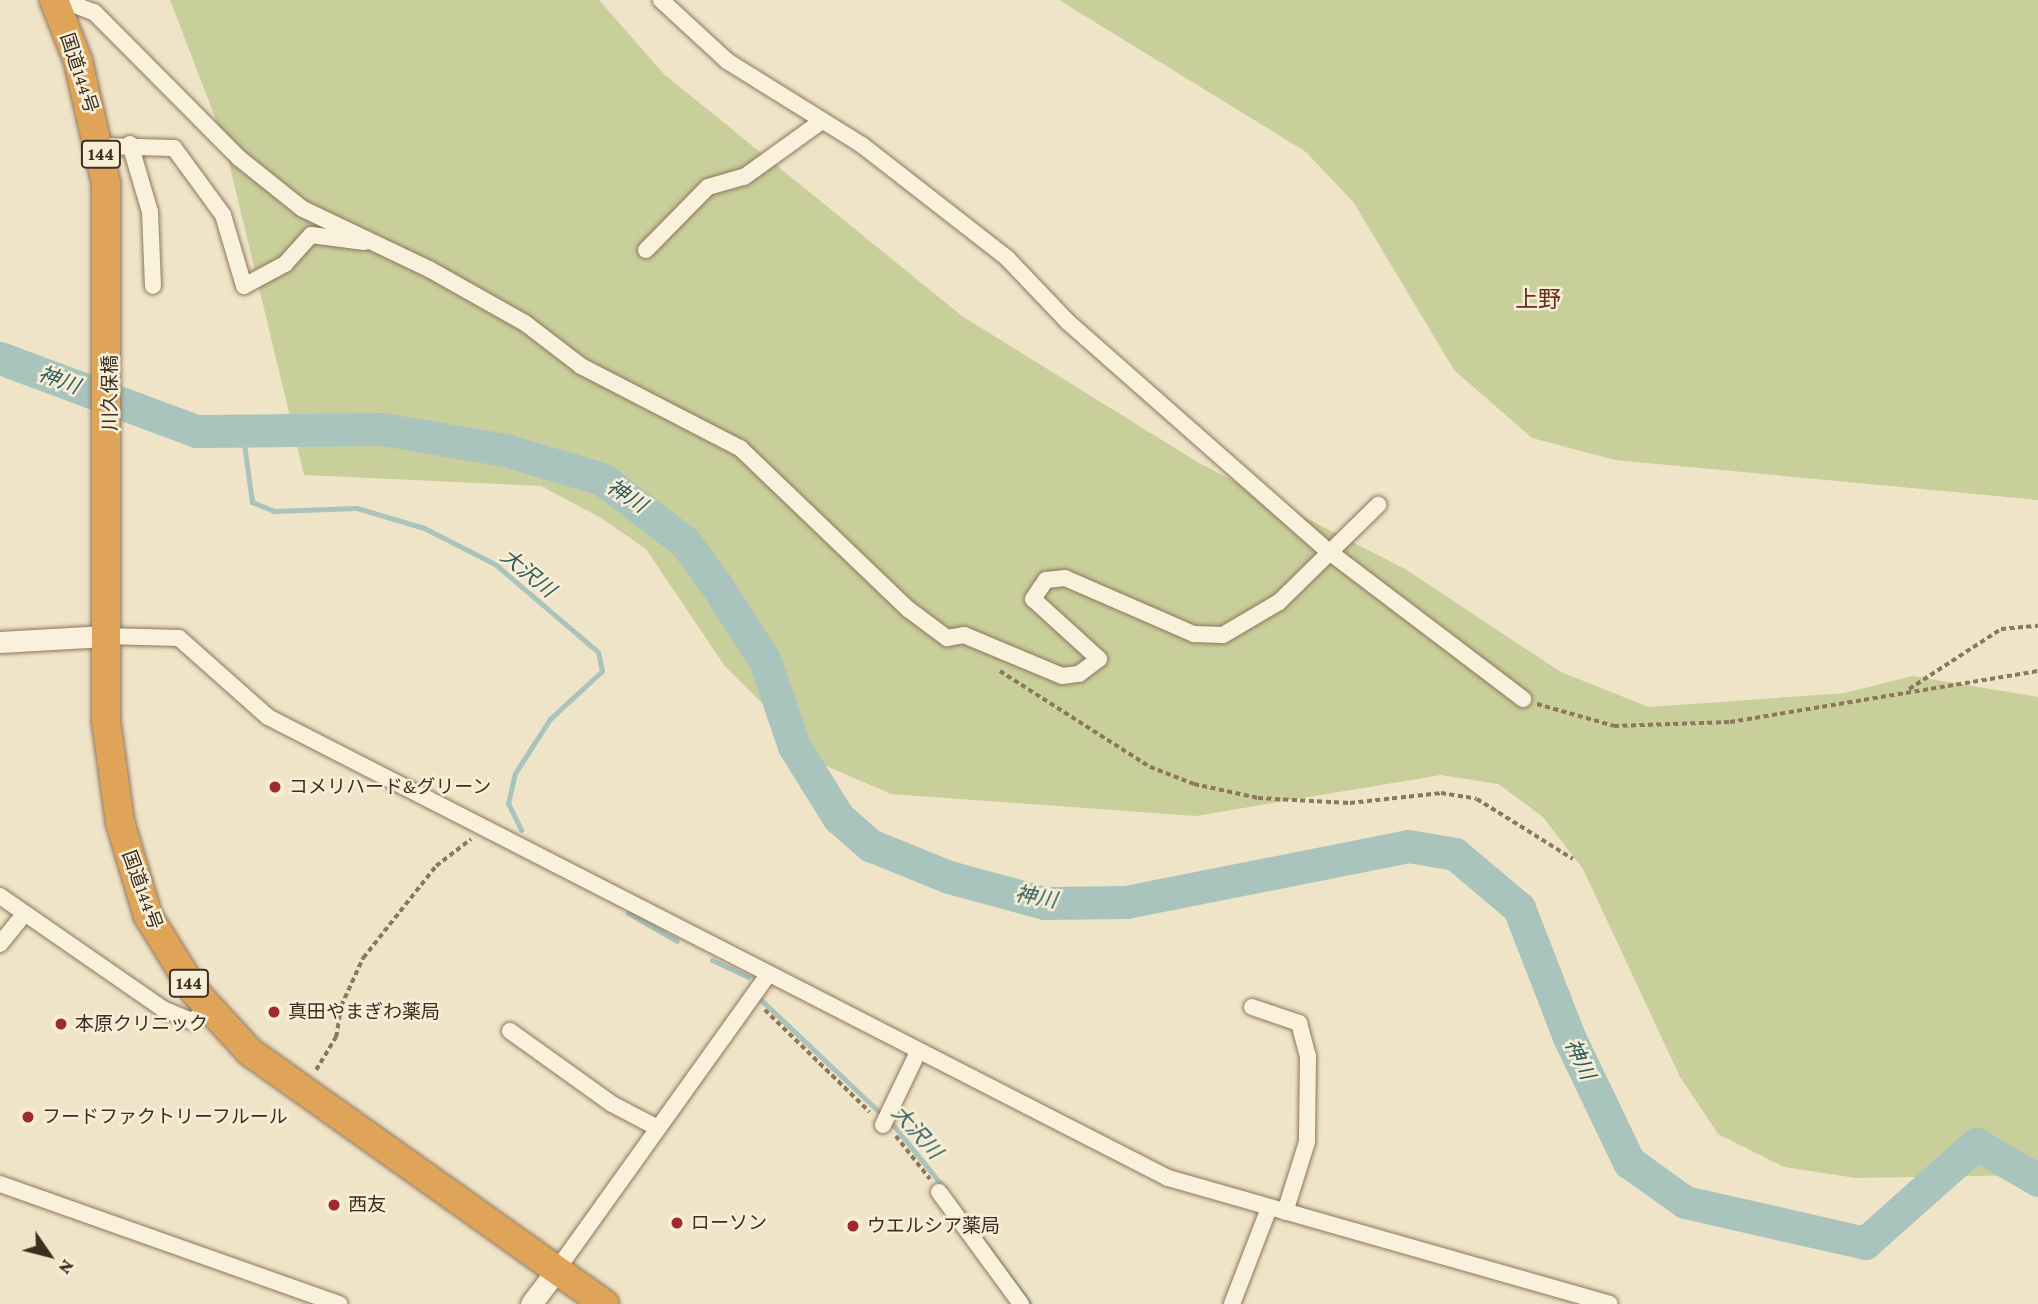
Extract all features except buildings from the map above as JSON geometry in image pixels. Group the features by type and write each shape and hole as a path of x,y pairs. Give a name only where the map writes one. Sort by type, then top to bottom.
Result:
{"highway":[{"name":"国道144号","path":"54,0 100,146 110,315"},
{"name":"川久保橋","path":"109,472 110,315"},
{"name":"国道144号","path":"109,472 105,635 110,757 130,868 163,944 210,1010 301,1093 604,1304"}],"main road":[{"path":"0,642 105,635"},
{"path":"531,1304 556,1271"}],"street":[{"path":"62,0 94,12 272,188 525,323 581,366 740,448 908,609 947,638 964,635 1062,676 1079,674 1099,659 1042,613 1033,599 1045,580 1065,578 1194,634 1223,635 1279,602 1328,551 1378,505"},
{"path":"661,0 727,61 822,121 1007,258 1068,322 1328,551 1523,699"},
{"path":"646,250 708,187 744,177 822,121"},
{"path":"100,146 130,144 174,148 223,215 244,286 285,264 311,235 377,243"},
{"path":"130,144 150,212 153,286"},
{"path":"105,635 178,638 268,716 1168,1178 1609,1304"},
{"path":"0,895 163,1009 191,1020 210,1010"},
{"path":"0,944 24,914"},
{"path":"556,1271 769,974"},
{"path":"1232,1304 1307,1142 1308,1056 1299,1023 1252,1007"},
{"path":"510,1031 612,1104 658,1128"},
{"path":"885,1120 918,1052"},
{"path":"0,1184 339,1304"},
{"path":"939,1192 1021,1304"}],"path":[{"path":"1907,690 2001,629 2038,626"},
{"path":"993,666 1150,767 1194,784 1258,798 1350,803 1441,793 1478,799 1573,859"},
{"path":"1523,699 1614,726 1730,722 1907,690 2038,671"},
{"path":"301,1093 336,1037 341,1006 363,958 436,866 458,843 474,838 502,850 512,841"},
{"path":"753,999 885,1120 912,1151 939,1192"}],"green space":[{"path":"170,0 599,0 664,74 962,316 1199,463 1405,569 1561,672 1649,707 1845,693 1912,676 2038,697 2038,1175 1856,1178 1784,1167 1718,1134 1680,1077 1583,869 1542,816 1498,784 1441,775 1196,816 891,794 824,765 724,665 646,549 601,518 541,486 304,475 223,138"},
{"path":"1059,0 2038,0 2038,500 1615,460 1532,438 1454,370 1354,203 1306,152"}],"waterway":[{"name":"神川","path":"0,358 196,431 382,429 505,450 602,479 685,542 717,586 765,661 794,746 838,817 870,845 949,877 1045,903 1126,902 1408,846 1455,854 1519,908 1569,1037 1629,1162 1685,1202 1865,1243 1976,1144 2038,1180"},
{"name":"大沢川","path":"242,429 252,502 274,511 357,508 424,528 495,564 598,652 602,671 550,719 515,773 508,803 521,830"},
{"name":"大沢川","path":"628,913 677,941"},
{"name":"大沢川","path":"712,960 748,977"},
{"name":"大沢川","path":"759,998 894,1126 945,1189"},
{"name":"大沢川","path":"968,1220 1030,1304"}],"place":[{"name":"コメリハード&グリーン","path":"275,787"},
{"name":"真田やまぎわ薬局","path":"274,1012"},
{"name":"本原クリニック","path":"61,1024"},
{"name":"フードファクトリーフルール","path":"28,1117"},
{"name":"西友","path":"334,1205"},
{"name":"ローソン","path":"677,1223"},
{"name":"ウエルシア薬局","path":"853,1226"}],"district":[{"name":"上野","path":"1538,299"}]}
